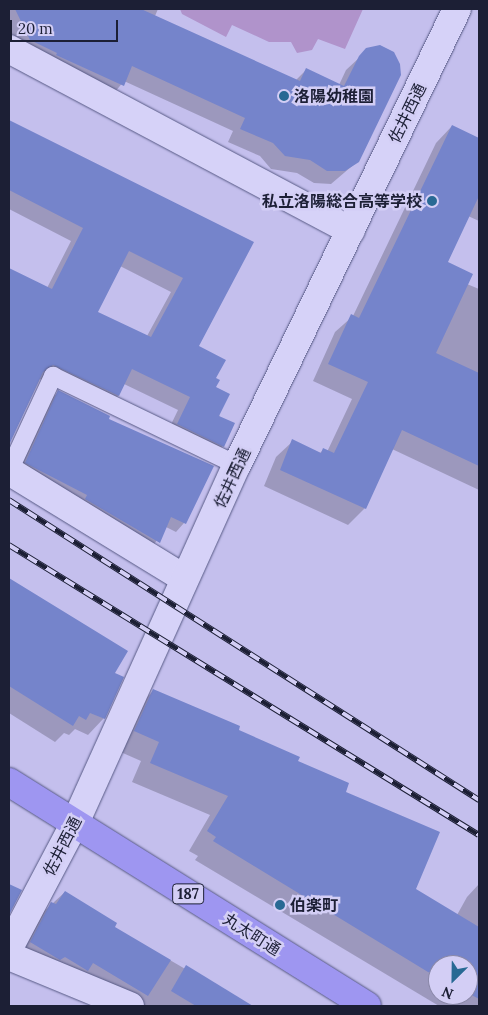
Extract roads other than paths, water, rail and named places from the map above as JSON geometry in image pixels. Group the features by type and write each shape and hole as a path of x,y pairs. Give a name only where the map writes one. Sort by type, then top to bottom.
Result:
{"main road":[{"name":"丸太町通","path":"9,782 367,1006"}],"street":[{"name":"佐井西通","path":"9,948 74,823 237,465 457,9"},
{"path":"9,49 351,230"},
{"path":"9,471 185,579"},
{"path":"9,956 130,1006"}],"lane":[{"path":"9,471 53,376 237,465"}],"railway":[{"path":"9,500 479,800"},
{"path":"9,545 479,835"}],"place":[{"name":"洛陽幼稚園","path":"284,96"},
{"name":"私立洛陽総合高等学校","path":"432,201"},
{"name":"伯楽町","path":"280,905"}]}
